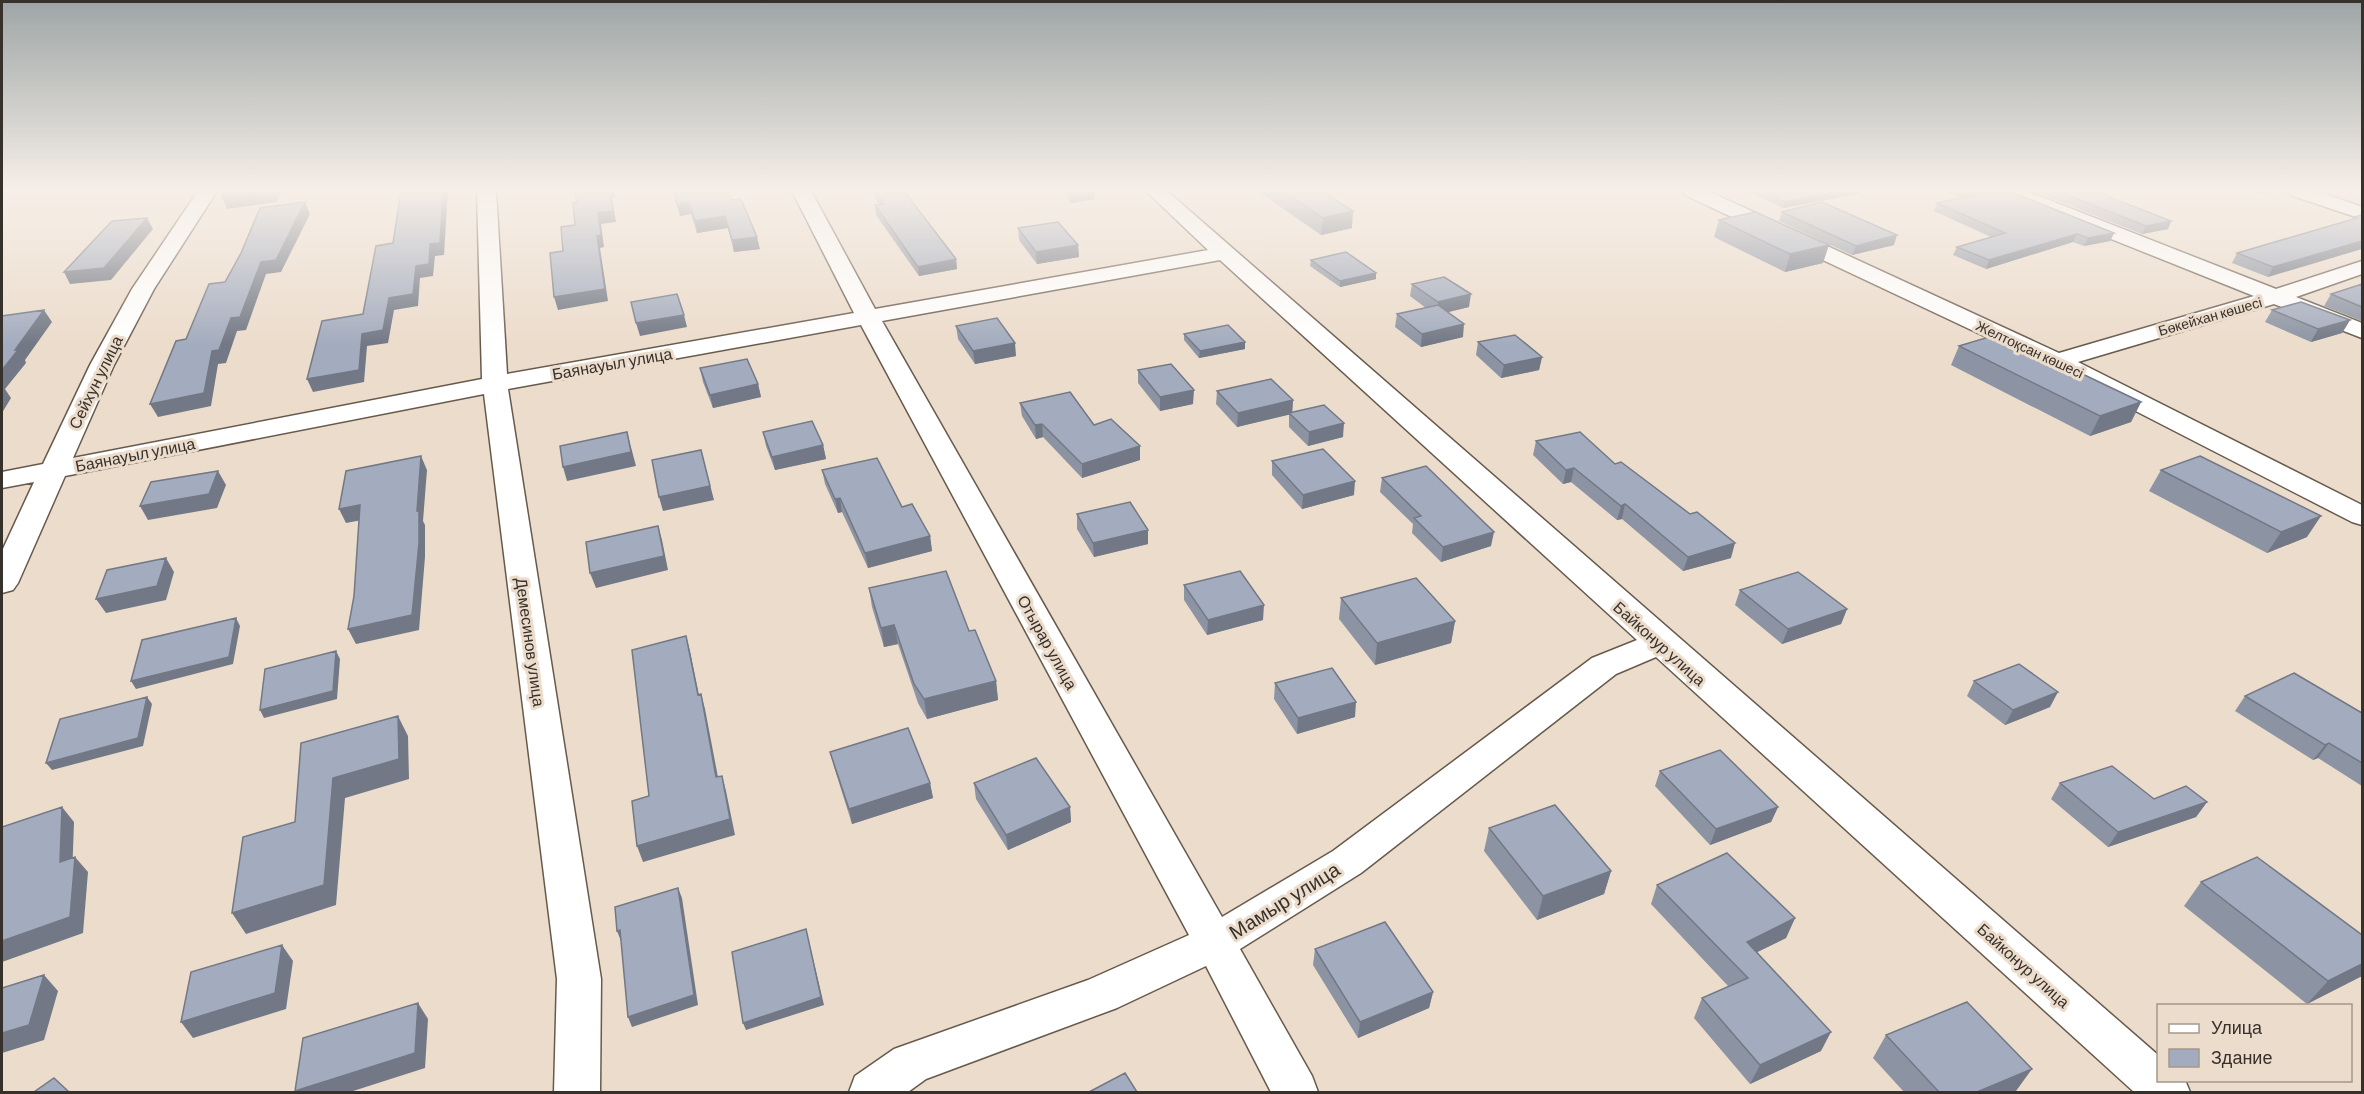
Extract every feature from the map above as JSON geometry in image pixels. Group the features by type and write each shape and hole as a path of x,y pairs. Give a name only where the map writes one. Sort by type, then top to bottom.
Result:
{"street":[{"name":"Сейхун улица","path":"2,583 102,365 143,289 174,242"},
{"name":"Демесинов улица","path":"488,242 495,384 579,979 577,1092"},
{"name":"Отырар улица","path":"827,242 866,318 1216,942 1295,1092"},
{"name":"Байконур улица","path":"1212,242 2167,1092"},
{"name":"Желтоқсан көшесі","path":"1802,242 2057,361 2362,516"},
{"path":"2137,242 2362,331"},
{"name":"Баянауыл улица","path":"2,480 495,384 1224,253"},
{"name":"Бөкейхан көшесі","path":"2057,361 2275,297 2362,267"},
{"name":"Мамыр улица","path":"872,1092 910,1065 1102,994 1216,942 1347,862 1604,666 1660,643"}],"building":[{"path":"92,242 126,242 104,268 64,272"},
{"path":"246,242 285,242 276,260 261,262 240,317 231,318 219,350 212,351 204,393 150,404 176,341 186,339 209,284 225,282"},
{"path":"440,242 430,244 429,264 416,266 413,294 389,298 383,330 362,334 359,370 307,379 322,321 363,314 376,246 393,243"},
{"path":"562,242 598,242 605,289 554,297 550,253 563,251"},
{"path":"901,242 943,242 956,259 918,267"},
{"path":"1029,242 1075,242 1078,245 1036,252"},
{"path":"1765,242 1822,242 1829,245 1790,254"},
{"path":"1847,242 1871,242 1856,246"},
{"path":"1974,242 2050,242 1989,260 1957,247"},
{"path":"2275,242 2358,242 2273,267 2237,253"},
{"path":"1346,252 1376,273 1340,281 1311,260"},
{"path":"1444,277 1471,294 1438,302 1412,284"},
{"path":"2362,284 2362,307 2331,294"},
{"path":"677,294 684,315 636,323 631,302"},
{"path":"2301,302 2350,320 2318,329 2272,310"},
{"path":"1438,305 1464,324 1422,334 1397,314"},
{"path":"44,310 15,350 18,350 2,370 2,316"},
{"path":"997,318 1015,343 973,351 956,326"},
{"path":"1228,325 1245,342 1200,351 1184,334"},
{"path":"1999,334 2141,402 2100,416 1959,346"},
{"path":"1515,335 1542,357 1504,365 1478,342"},
{"path":"747,359 758,384 710,395 700,368"},
{"path":"1171,364 1194,390 1160,397 1138,370"},
{"path":"1271,379 1293,400 1238,413 1217,391"},
{"path":"1070,392 1094,425 1111,419 1140,446 1082,464 1042,424 1035,425 1020,403"},
{"path":"1324,405 1344,423 1309,432 1289,413"},
{"path":"812,421 823,445 772,457 763,432"},
{"path":"627,432 631,452 563,467 560,446"},
{"path":"1580,432 1615,464 1621,462 1690,514 1697,512 1735,543 1688,557 1625,504 1621,506 1574,468 1566,470 1536,441"},
{"path":"1323,449 1355,481 1303,495 1272,461"},
{"path":"701,450 710,486 659,497 652,460"},
{"path":"421,456 417,511 419,511 419,543 412,615 348,629 354,596 360,505 339,509 346,471"},
{"path":"2200,456 2321,516 2281,532 2161,470"},
{"path":"877,458 902,507 912,504 930,536 865,553 840,498 835,499 822,470"},
{"path":"1426,466 1494,532 1443,547 1414,518 1421,516 1382,478"},
{"path":"218,471 209,494 140,506 151,482"},
{"path":"1130,502 1148,530 1093,543 1077,514"},
{"path":"658,526 664,556 590,573 586,542"},
{"path":"166,558 157,586 96,599 107,570"},
{"path":"946,571 969,631 975,630 996,681 924,699 914,684 894,625 881,628 869,588"},
{"path":"1240,571 1264,605 1208,620 1184,585"},
{"path":"1798,572 1847,609 1788,629 1740,590"},
{"path":"1416,578 1455,621 1377,643 1341,598"},
{"path":"236,618 229,657 131,681 142,640"},
{"path":"686,636 698,695 701,694 716,777 722,776 730,819 637,846 632,801 649,796 632,650"},
{"path":"336,651 333,691 260,710 265,669"},
{"path":"2019,664 2058,692 2013,710 1974,681"},
{"path":"1332,668 1356,702 1298,718 1275,683"},
{"path":"2294,673 2362,713 2362,763 2329,743 2325,745 2245,696"},
{"path":"147,697 138,738 46,763 60,719"},
{"path":"398,716 399,759 333,778 324,885 232,913 243,837 295,822 301,743"},
{"path":"908,728 930,783 849,809 830,752"},
{"path":"1720,750 1778,807 1716,829 1660,771"},
{"path":"1036,758 1070,807 1006,835 974,783"},
{"path":"2112,766 2154,799 2186,786 2207,802 2118,832 2060,783"},
{"path":"1555,805 1611,871 1543,896 1489,828"},
{"path":"62,807 60,862 75,857 70,917 2,941 2,827"},
{"path":"1727,853 1795,918 1747,942 1831,1032 1760,1065 1702,998 1748,978 1657,885"},
{"path":"2257,857 2362,935 2362,964 2328,981 2201,882"},
{"path":"678,888 694,995 628,1017 620,930 617,931 615,907"},
{"path":"1385,922 1433,992 1360,1022 1315,949"},
{"path":"806,929 821,997 743,1023 732,952"},
{"path":"282,945 275,993 181,1022 191,972"},
{"path":"44,975 29,1025 2,1033 2,988"},
{"path":"1967,1002 2032,1069 1977,1092 1939,1092 1886,1035"},
{"path":"418,1003 415,1053 295,1091 303,1038"},
{"path":"1125,1073 1137,1092 1089,1092"},
{"path":"54,1078 69,1092 34,1092"}]}
